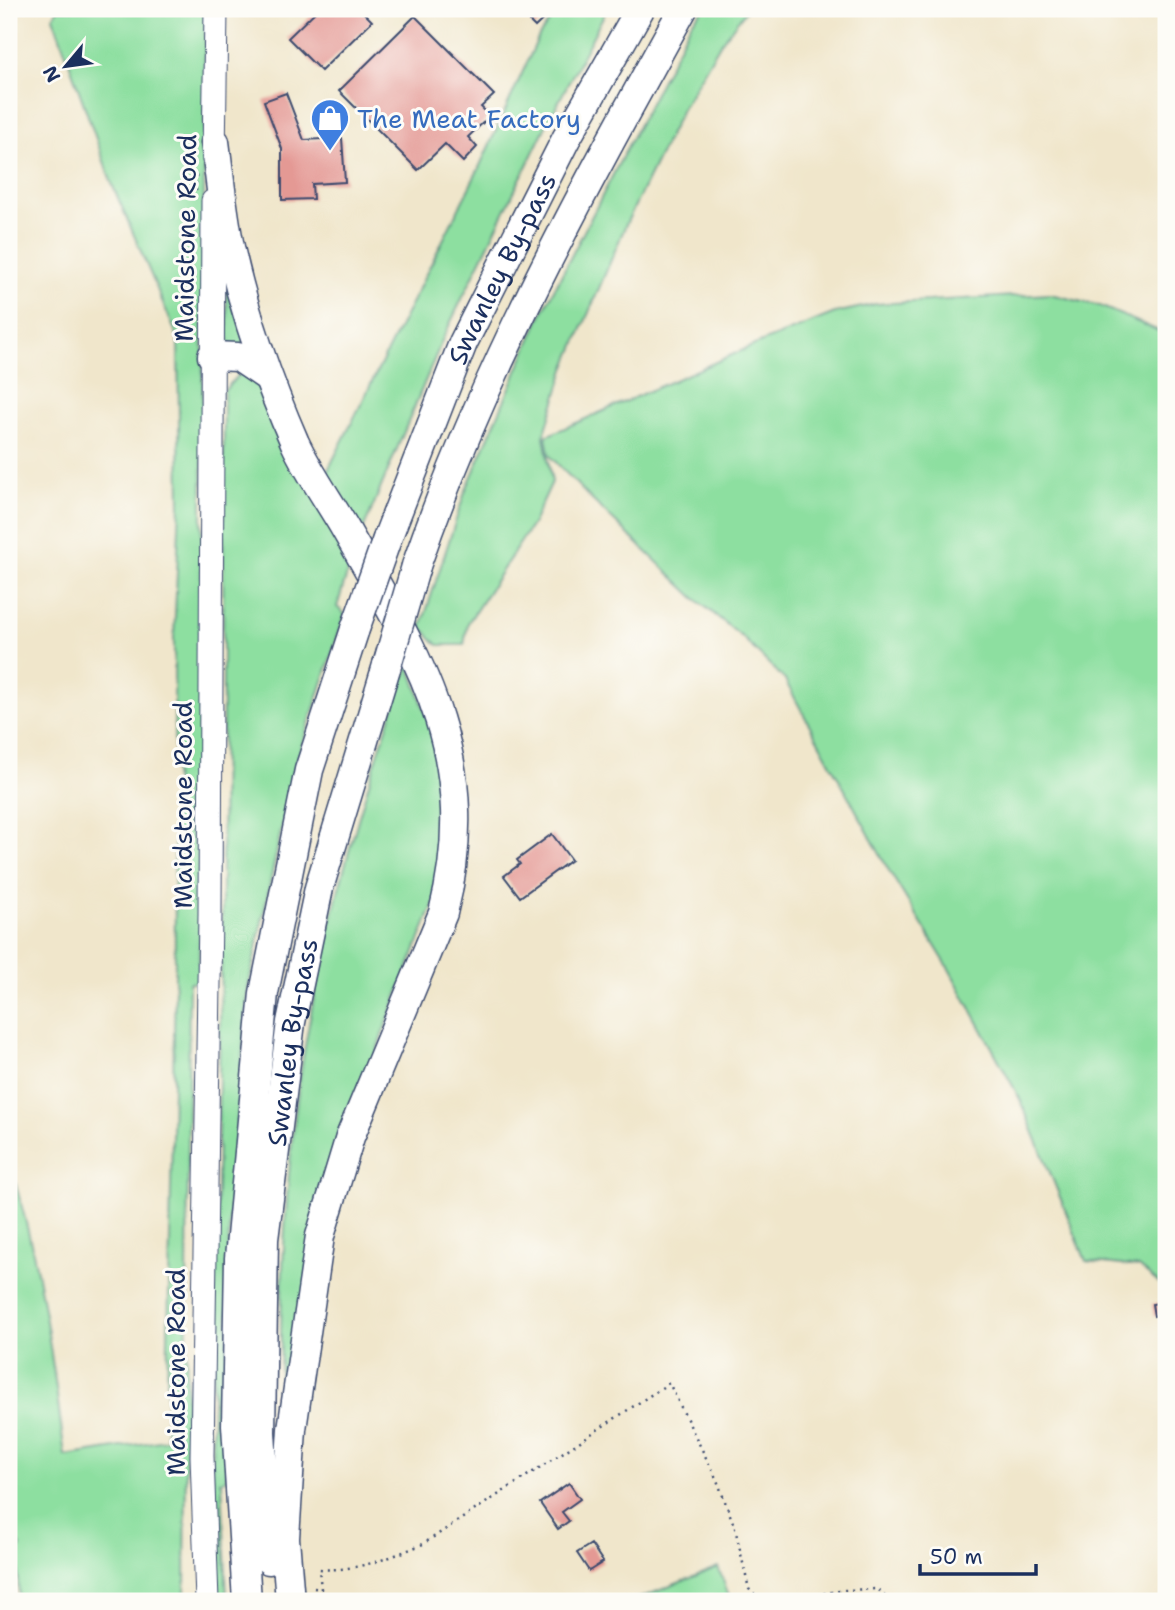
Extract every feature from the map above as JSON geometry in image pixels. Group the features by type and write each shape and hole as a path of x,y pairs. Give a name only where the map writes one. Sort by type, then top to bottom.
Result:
{"highway":[{"name":"Swanley By-pass","path":"249,1429 239,1258 264,993 309,770 387,539 463,343 566,139 640,9"},
{"name":"Swanley By-pass","path":"249,1429 264,1239 291,1022 319,888 416,566 507,345 601,156 683,9"},
{"path":"215,142 231,251 266,376 297,447 419,662 447,740 457,817 452,875 443,913 350,1137 320,1237 292,1429 285,1538 302,1595"},
{"path":"212,356 239,357 266,376"},
{"path":"247,1601 249,1429"},
{"path":"249,1429 272,1601"}],"main road":[{"name":"Maidstone Road","path":"206,1601 202,1456 210,939 216,9"}],"path":[{"path":"9,14 33,9"},
{"path":"302,1595 321,1589 319,1569 342,1571 390,1558 423,1544 669,1383 717,1480 735,1528 750,1589 760,1601"},
{"path":"775,1601 845,1590 878,1589 889,1601"}],"green space":[{"path":"58,9 205,9 199,982 189,983 185,1601 19,1601 17,1553 21,1546 15,1540 9,1496 9,1163 37,1271 65,1456 166,1440 175,984 174,638 180,505 178,338 112,184 53,17"},
{"path":"558,9 607,9 545,128 444,336 359,540 324,478 478,170 539,36"},
{"path":"703,9 747,9 720,44 683,107 627,222 565,369 544,436 552,482 533,523 468,623 464,645 438,645 421,627 465,492 542,313 691,23"},
{"path":"225,262 256,350 229,351"},
{"path":"1050,294 1100,306 1166,334 1166,1289 1139,1267 1086,1261 1020,1099 948,967 888,869 785,680 589,497 549,455 546,436 835,313 876,304"},
{"path":"239,374 256,380 351,561 337,607 345,614 294,769 248,988 229,1220 226,1480 219,1481 222,1482 227,1601 219,1601 212,1457 222,916 224,391"},
{"path":"409,664 438,750 446,821 438,893 380,1040 280,1435 284,1246 291,1152 303,1058 322,958 347,858 376,760"},
{"path":"718,1567 731,1601 633,1601"}],"building":[{"path":"318,9 360,9 372,21 321,71 288,38"},
{"path":"517,9 554,9 535,27"},
{"path":"415,16 494,95 481,107 490,116 468,137 477,147 463,162 445,144 418,170 339,91"},
{"path":"286,93 304,140 342,138 345,182 312,184 313,199 282,200 282,149 264,101"},
{"path":"552,834 571,860 520,897 504,876 520,864 517,860"},
{"path":"1166,1302 1166,1314 1154,1316 1152,1304"},
{"path":"569,1483 580,1499 562,1512 569,1521 558,1529 540,1503"},
{"path":"591,1544 603,1562 589,1571 577,1553"}],"place":[{"name":"The Meat Factory","path":"330,152"}]}
